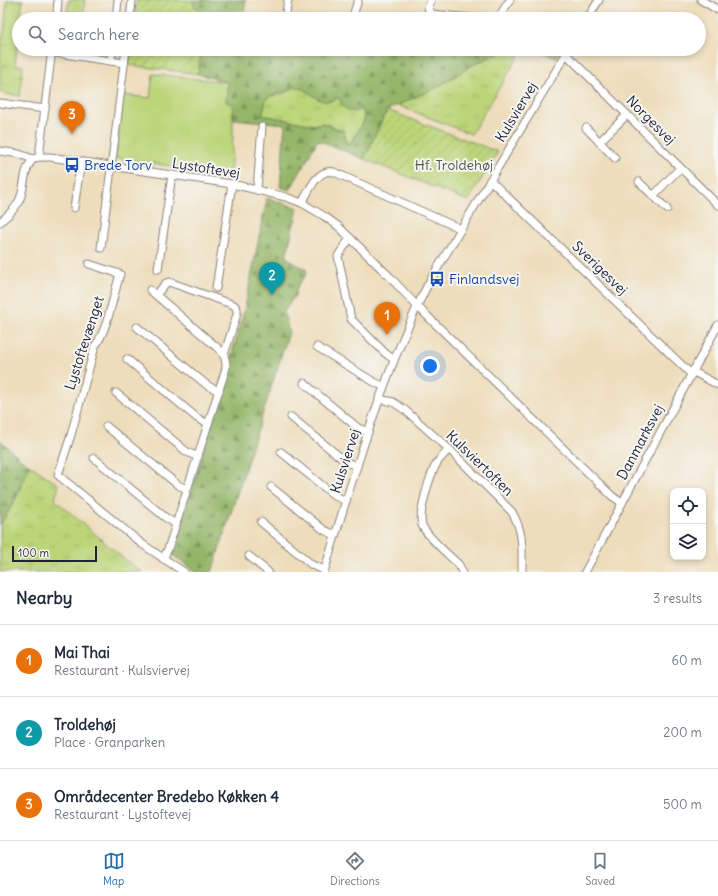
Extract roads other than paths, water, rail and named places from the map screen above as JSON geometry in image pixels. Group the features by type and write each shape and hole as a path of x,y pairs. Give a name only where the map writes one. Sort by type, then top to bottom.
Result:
{"street":[{"path":"56,12 58,0"},
{"path":"117,12 118,0"},
{"path":"131,12 132,0"},
{"path":"286,12 288,0"},
{"path":"354,12 358,0"},
{"path":"431,0 428,8 431,12"},
{"path":"502,12 510,0"},
{"path":"591,12 599,0"},
{"path":"701,0 718,10"},
{"path":"0,222 19,203 28,164 36,158 45,109 50,56"},
{"path":"81,56 124,63"},
{"path":"111,56 111,61"},
{"path":"102,248 125,56"},
{"name":"Kulsviervej","path":"324,571 368,431 393,359 417,306 428,284 565,56"},
{"name":"Norgesvej","path":"573,56 627,115 718,205"},
{"path":"0,103 45,109"},
{"path":"599,142 627,115"},
{"path":"257,189 262,127"},
{"path":"586,128 615,158"},
{"name":"Lystoftevej","path":"0,151 36,158 50,157 81,161 232,184 286,197 302,203 338,226 390,276 417,306"},
{"path":"74,208 81,161"},
{"path":"653,196 680,168"},
{"path":"302,203 319,174 328,170 461,229"},
{"path":"158,269 172,175"},
{"name":"Sverigesvej","path":"490,180 692,373 718,385"},
{"path":"639,182 667,210"},
{"path":"216,288 232,184"},
{"path":"350,238 338,256 351,320 393,359"},
{"name":"Lystoftevænget","path":"89,264 120,274 108,318 95,346 71,435 58,475 142,544 163,559"},
{"path":"184,572 163,559 168,549 219,391 226,368 226,361 224,355 153,293 166,283 170,282 234,305 237,309 237,314 224,355"},
{"path":"417,306 612,496 622,503"},
{"name":"Danmarksvej","path":"585,572 718,325"},
{"path":"137,326 208,386 219,391"},
{"path":"317,347 374,382 384,386"},
{"path":"127,359 197,418 208,424"},
{"path":"304,383 358,428 368,431"},
{"path":"116,393 187,452 198,457"},
{"name":"Kulsviertoften","path":"379,399 393,402 406,410 449,449 512,512 518,522 522,537 522,572"},
{"path":"291,417 346,462 357,466"},
{"path":"106,426 178,485 187,489"},
{"path":"449,449 434,468 420,518 426,533 459,566 462,572"},
{"path":"281,452 334,496 346,501"},
{"path":"94,458 166,518 176,524"},
{"path":"271,487 324,530 335,535"},
{"path":"261,522 312,565 324,571"},
{"path":"249,556 268,572"}],"place":[{"name":"Områdecenter Bredebo Køkken 4","path":"72,134"},
{"name":"Brede Torv","path":"72,165"},
{"name":"Finlandsvej","path":"437,279"},
{"name":"Troldehøj","path":"272,295"},
{"name":"Mai Thai","path":"387,335"}],"park label":[{"name":"Hf. Troldehøj","path":"454,165"}]}
